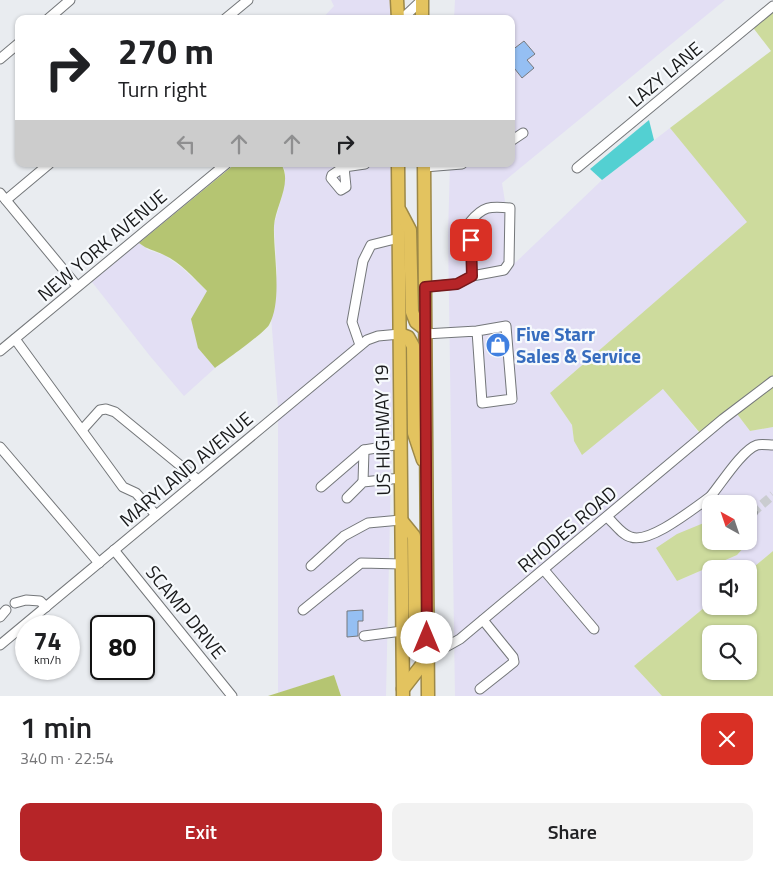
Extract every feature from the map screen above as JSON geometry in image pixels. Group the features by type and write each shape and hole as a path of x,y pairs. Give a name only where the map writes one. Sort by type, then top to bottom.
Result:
{"highway":[{"path":"397,0 398,15"},
{"path":"422,0 422,15"},
{"name":"US HIGHWAY 19","path":"398,167 403,693"},
{"path":"424,167 428,696"},
{"path":"399,209 410,230 412,312 416,322 426,332"},
{"path":"400,334 408,337 412,346 414,433 426,469"},
{"path":"402,520 414,536 415,634 418,647 428,657"},
{"path":"403,693 428,657"}],"street":[{"path":"53,15 70,0"},
{"path":"230,15 248,0"},
{"path":"406,15 422,0"},
{"name":"LAZY LANE","path":"577,168 773,6"},
{"path":"0,59 15,46"},
{"path":"515,139 523,133"},
{"path":"45,167 3,196 77,286"},
{"name":"NEW YORK AVENUE","path":"0,351 222,167"},
{"path":"425,287 457,284 472,276 504,270 509,263 510,208 494,206 480,211 470,222 472,276"},
{"path":"360,345 352,322 364,261 371,245 399,238"},
{"path":"426,332 478,331 506,326 512,399 482,403 478,331"},
{"name":"MARYLAND AVENUE","path":"2,640 46,607 360,345 378,336 400,334"},
{"path":"15,338 123,487 136,493 156,515"},
{"name":"RHODES ROAD","path":"428,657 460,639 723,419 773,381"},
{"path":"82,430 100,410 106,409 115,412 198,480"},
{"path":"320,488 364,450 401,444"},
{"path":"715,495 740,457 757,445 773,445"},
{"path":"0,447 99,563"},
{"path":"364,450 364,482"},
{"path":"347,498 364,482 401,478"},
{"path":"607,517 629,537 639,539 661,530 702,506"},
{"path":"311,566 344,536 368,522 402,520"},
{"name":"SCAMP DRIVE","path":"114,550 232,696"},
{"path":"303,610 361,563 402,564"},
{"path":"544,570 594,629"},
{"path":"15,603 26,600 40,601 46,607"},
{"path":"480,689 514,662 513,656 483,620"},
{"path":"364,636 402,631"}],"shaded area":[{"path":"331,0 393,0 393,15 326,15 334,6"},
{"path":"455,0 725,0 502,183 515,263 602,180 670,128 748,222 550,393 572,425 574,441 664,389 699,433 731,406 750,431 773,427 773,551 757,564 757,560 725,560 737,555 742,550 758,550 758,495 702,495 702,531 677,581 702,570 702,609 634,666 662,696 455,696 448,235 450,167 515,167 515,15 454,15"},
{"path":"230,167 140,242 139,242"},
{"path":"283,167 394,167 395,294 386,696 341,696 334,675 278,693 278,407 271,316 277,273 274,225 283,192 285,170"},
{"path":"140,242 148,250 164,255 181,267 207,291 198,348 215,368 184,396 92,282"}],"green space":[{"path":"773,8 773,427 750,431 731,406 700,433 663,389 582,455 574,441 572,425 550,393 747,222 670,128 771,51 751,25"},
{"path":"231,167 282,167 285,179 284,187 274,226 276,303 273,315 266,329 215,368 198,348 191,319 207,291 176,262 139,243"},
{"path":"702,524 702,550 742,550 737,555 725,560 702,560 702,570 677,581 656,548 677,534"},
{"path":"773,551 773,696 662,696 634,666 702,609 702,615 757,615 757,564"},
{"path":"334,675 341,696 268,696"}],"water":[{"path":"649,120 654,140 602,180 590,169"}],"building":[{"path":"524,41 535,54 527,60 534,68 522,78 515,69 515,48"},
{"path":"363,610 363,621 358,621 358,636 347,637 347,611"}],"tunnel":[{"path":"758,508 773,495"}],"place":[{"name":"Five Starr Sales & Service","path":"498,345"}],"route":[{"path":"427,638 425,287 457,284 472,276 471,240"}]}
